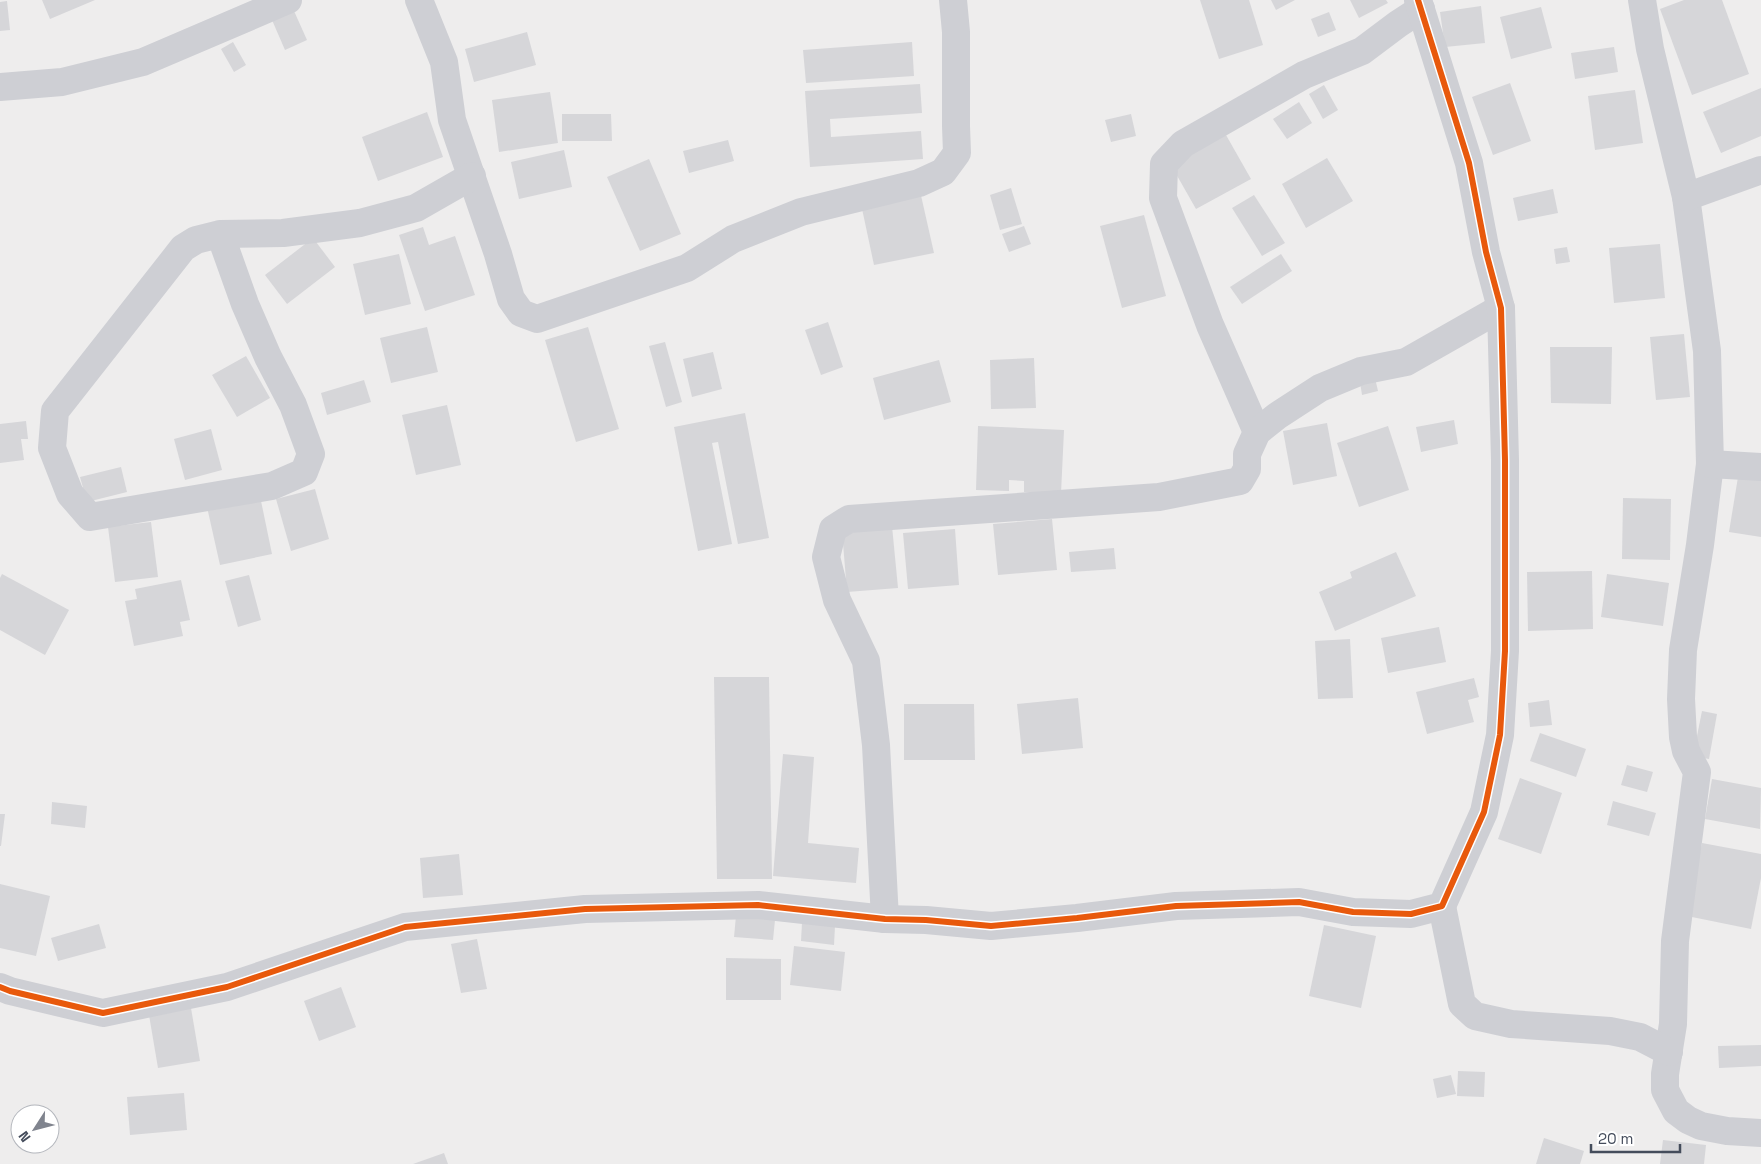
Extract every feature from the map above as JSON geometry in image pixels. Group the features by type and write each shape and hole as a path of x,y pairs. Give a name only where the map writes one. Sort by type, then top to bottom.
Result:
{"street":[{"path":"0,87 62,82 143,62 288,0"},
{"path":"419,0 444,62 452,120 498,254 511,299 521,312 537,319 687,268 733,239 800,212 919,183 943,172 957,152 956,32 953,0"},
{"path":"1642,0 1650,49 1686,197 1707,352 1710,464 1700,545 1683,650 1681,699 1684,737 1686,751 1697,772 1675,942 1673,1024 1665,1074 1665,1090 1676,1111 1688,1120 1701,1126 1727,1131 1761,1133"},
{"path":"1257,432 1210,325 1163,198 1164,164 1183,144 1304,75 1362,51 1420,5 1469,163 1486,252 1501,308 1505,479 1504,651 1500,735 1484,812 1442,906 1462,1004 1475,1016 1512,1024 1610,1031 1640,1037 1669,1052"},
{"path":"1686,197 1761,170"},
{"path":"220,234 245,304 268,357 293,405 311,454 304,472 272,486 90,517 70,494 52,448 55,411 183,248 196,240 220,234 283,232 360,223 416,208 472,176"},
{"path":"885,920 876,745 866,661 838,600 826,557 833,529 849,519 1142,498 1210,488 1240,481 1247,469 1248,454 1257,432 1277,416 1320,388 1361,371 1406,362 1501,308"},
{"path":"1710,464 1761,467"},
{"path":"0,986 10,992 103,1013 227,987 405,927 584,909 758,905 885,920 926,920 991,926 1176,906 1299,902 1353,912 1410,914 1442,906"}],"building":[{"path":"42,0 95,0 50,19"},
{"path":"1200,0 1249,0 1263,45 1219,59"},
{"path":"1271,0 1295,0 1276,10"},
{"path":"1350,0 1386,0 1388,3 1359,18"},
{"path":"1684,0 1722,0 1749,74 1692,95 1660,9"},
{"path":"7,1 10,30 0,31 0,2"},
{"path":"1481,6 1485,43 1445,47 1440,12"},
{"path":"1541,7 1552,48 1511,59 1500,17"},
{"path":"294,11 307,40 285,50 272,20"},
{"path":"1329,12 1336,30 1318,37 1311,19"},
{"path":"527,32 536,65 474,82 465,49"},
{"path":"233,42 246,65 234,72 221,49"},
{"path":"912,42 914,76 806,83 803,50"},
{"path":"1614,47 1618,72 1575,79 1571,53"},
{"path":"1510,83 1531,141 1493,155 1472,97"},
{"path":"920,84 922,113 830,119 831,137 921,131 923,159 810,167 805,91"},
{"path":"1324,85 1338,110 1323,119 1309,94"},
{"path":"1761,88 1761,136 1721,153 1703,112"},
{"path":"1635,90 1643,143 1595,150 1588,96"},
{"path":"550,92 558,143 499,152 492,100"},
{"path":"1299,102 1312,123 1287,139 1273,119"},
{"path":"427,112 443,157 378,181 362,137"},
{"path":"562,114 611,114 612,141 562,141"},
{"path":"1131,114 1136,136 1111,142 1105,120"},
{"path":"1226,135 1251,179 1196,209 1171,165"},
{"path":"728,140 734,161 689,173 683,151"},
{"path":"564,150 572,187 519,199 511,162"},
{"path":"1327,158 1353,201 1306,228 1282,184"},
{"path":"649,159 681,234 640,251 607,177"},
{"path":"1011,188 1022,224 1000,230 990,195"},
{"path":"1553,189 1558,213 1518,221 1513,198"},
{"path":"920,191 934,253 874,265 861,204"},
{"path":"1254,195 1285,243 1262,256 1232,208"},
{"path":"1144,215 1166,296 1122,308 1100,226"},
{"path":"1024,226 1031,244 1009,252 1002,234"},
{"path":"423,227 429,245 455,236 475,295 425,311 399,235"},
{"path":"313,238 335,267 287,304 265,275"},
{"path":"1660,244 1665,298 1614,303 1609,248"},
{"path":"1567,247 1570,262 1556,264 1554,249"},
{"path":"399,254 411,304 365,315 353,264"},
{"path":"1281,254 1292,271 1242,304 1230,287"},
{"path":"828,322 843,367 821,375 805,330"},
{"path":"427,327 438,372 391,383 380,338"},
{"path":"588,327 619,429 576,442 545,340"},
{"path":"1684,334 1690,397 1656,400 1650,337"},
{"path":"665,342 682,402 666,407 649,346"},
{"path":"1550,347 1612,347 1611,404 1551,403"},
{"path":"713,352 722,389 692,397 683,359"},
{"path":"246,356 270,398 237,417 212,375"},
{"path":"1034,358 1036,408 991,409 990,360"},
{"path":"939,360 951,402 884,420 873,378"},
{"path":"1375,378 1378,391 1362,395 1360,382"},
{"path":"364,380 371,402 327,415 321,393"},
{"path":"447,405 461,465 416,475 402,415"},
{"path":"745,413 769,538 738,544 718,442 712,443 732,544 698,551 674,427"},
{"path":"1454,420 1458,444 1421,452 1416,427"},
{"path":"26,421 28,439 21,439 24,460 0,463 0,424"},
{"path":"1327,423 1337,476 1293,485 1283,431"},
{"path":"978,426 1064,430 1061,493 1024,492 1024,481 1009,480 1009,491 976,490"},
{"path":"1388,426 1409,490 1359,507 1337,443"},
{"path":"211,429 222,470 185,480 174,439"},
{"path":"121,467 127,492 87,502 80,477"},
{"path":"1738,477 1761,480 1761,537 1729,532"},
{"path":"315,489 329,539 291,551 276,499"},
{"path":"260,496 272,554 220,565 207,507"},
{"path":"1623,498 1671,499 1670,560 1622,559"},
{"path":"1052,519 1057,570 998,575 993,524"},
{"path":"151,522 158,577 115,582 108,527"},
{"path":"892,526 898,588 847,592 842,531"},
{"path":"955,529 959,585 908,589 903,533"},
{"path":"1114,548 1116,569 1071,572 1069,552"},
{"path":"1396,552 1416,596 1335,631 1319,592 1352,578 1350,572"},
{"path":"1592,571 1593,629 1528,631 1527,572"},
{"path":"2,574 69,610 45,655 0,630 0,578"},
{"path":"1607,574 1669,583 1663,626 1601,617"},
{"path":"249,575 261,620 238,627 225,581"},
{"path":"181,580 190,620 180,622 183,636 134,646 125,601 137,599 135,589"},
{"path":"1439,627 1446,662 1388,673 1381,638"},
{"path":"1350,639 1353,698 1318,699 1315,641"},
{"path":"714,677 769,677 772,879 717,879"},
{"path":"1474,678 1479,697 1468,700 1474,722 1427,734 1416,692"},
{"path":"1078,698 1083,748 1022,754 1017,704"},
{"path":"1549,700 1552,725 1530,727 1528,703"},
{"path":"904,704 974,704 975,760 904,760"},
{"path":"1702,711 1717,714 1709,759 1693,756"},
{"path":"1540,733 1586,749 1576,777 1530,761"},
{"path":"783,754 814,757 808,843 859,848 856,883 773,876"},
{"path":"1627,765 1653,772 1647,792 1621,785"},
{"path":"1520,778 1562,793 1541,854 1498,839"},
{"path":"1712,779 1761,788 1760,829 1705,819"},
{"path":"1613,801 1656,813 1649,836 1607,825"},
{"path":"52,802 87,806 85,828 51,824"},
{"path":"0,814 5,814 1,846 0,846"},
{"path":"1702,843 1761,854 1761,878 1751,929 1687,916"},
{"path":"459,854 463,895 423,898 420,858"},
{"path":"0,884 50,896 36,956 0,948"},
{"path":"736,916 775,920 773,940 734,937"},
{"path":"802,923 835,926 834,945 801,941"},
{"path":"99,924 106,948 58,961 51,938"},
{"path":"1324,925 1376,936 1361,1008 1309,996"},
{"path":"477,939 487,989 461,993 451,944"},
{"path":"794,946 845,952 841,991 790,985"},
{"path":"726,958 781,959 781,1000 726,1000"},
{"path":"341,987 356,1027 319,1041 304,1001"},
{"path":"191,1008 200,1061 158,1068 149,1015"},
{"path":"1761,1045 1761,1066 1719,1068 1718,1046"},
{"path":"1458,1071 1485,1072 1484,1097 1457,1096"},
{"path":"1451,1075 1456,1094 1437,1098 1433,1079"},
{"path":"184,1093 187,1130 130,1135 127,1097"},
{"path":"1544,1138 1584,1151 1580,1164 1536,1164"},
{"path":"1663,1140 1706,1145 1704,1164 1660,1164"},
{"path":"444,1153 448,1164 413,1164"}],"cycle path":[{"path":"0,987 103,1013 227,987 405,927 585,909 758,905 885,919 926,920 991,926 1176,906 1299,902 1353,912 1411,914 1442,906 1484,812 1500,735 1505,651 1505,460 1501,308 1486,252 1469,163 1418,0"}]}
